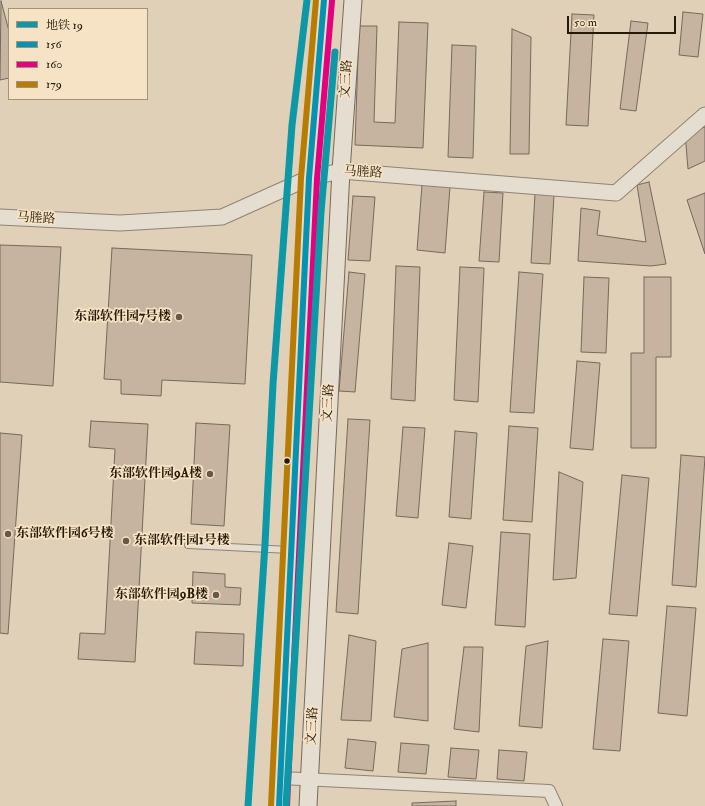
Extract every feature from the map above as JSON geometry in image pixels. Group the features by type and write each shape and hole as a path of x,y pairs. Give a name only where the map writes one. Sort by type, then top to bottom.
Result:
{"main road":[{"path":"279,806 309,178 324,0"},
{"name":"文三路","path":"308,806 341,171 353,0"}],"street":[{"name":"马塍路","path":"0,217 120,223 222,217 309,178 341,171 616,193 705,115"},
{"path":"281,778 549,791 556,806"}],"lane":[{"path":"188,545 292,550"}],"building":[{"path":"1,1 8,27 8,78 0,80"},
{"path":"683,12 703,14 698,57 679,55"},
{"path":"572,14 594,15 588,126 566,125"},
{"path":"631,21 648,23 636,111 620,109"},
{"path":"399,22 428,23 423,148 355,145 359,26 377,26 374,122 395,123"},
{"path":"512,29 531,37 529,154 510,154"},
{"path":"452,45 476,46 473,158 448,157"},
{"path":"705,127 705,161 688,169 685,133"},
{"path":"649,182 666,264 651,266 578,261 581,208 600,211 597,235 646,242 637,185"},
{"path":"422,185 450,187 445,253 417,250"},
{"path":"484,192 503,193 499,262 479,261"},
{"path":"705,193 705,254 687,200"},
{"path":"535,194 554,195 550,264 531,263"},
{"path":"353,196 375,197 370,261 348,260"},
{"path":"0,245 61,247 53,386 0,382"},
{"name":"东部软件园7号楼","path":"112,248 252,255 245,384 162,380 161,396 121,394 121,380 104,379"},
{"path":"396,266 420,267 415,401 391,399"},
{"path":"460,267 484,268 478,402 454,400"},
{"path":"349,272 365,274 355,392 339,391"},
{"path":"519,272 543,274 534,413 510,412"},
{"path":"584,277 609,278 606,353 581,352"},
{"path":"644,277 671,277 671,357 656,357 656,448 631,448 631,353 644,353"},
{"path":"577,361 600,363 593,450 570,448"},
{"path":"348,419 370,420 358,614 336,612"},
{"name":"东部软件园1号楼","path":"91,421 148,424 135,662 78,659 80,633 105,634 115,449 89,447"},
{"name":"东部软件园9A楼","path":"196,423 230,425 224,526 191,524"},
{"path":"509,426 538,428 532,522 503,520"},
{"path":"403,427 425,428 418,518 396,516"},
{"path":"455,431 477,433 471,519 449,517"},
{"name":"东部软件园6号楼","path":"0,433 22,435 8,634 0,633"},
{"path":"681,455 705,457 696,587 672,585"},
{"path":"559,472 583,482 576,578 553,580"},
{"path":"622,475 649,478 637,616 609,614"},
{"path":"501,532 530,534 525,627 495,625"},
{"path":"449,543 473,546 466,608 442,605"},
{"name":"东部软件园9B楼","path":"193,572 225,574 225,587 241,588 240,605 192,603"},
{"path":"667,606 696,608 687,716 658,713"},
{"path":"196,632 244,634 243,666 194,664"},
{"path":"349,635 376,641 371,721 341,720"},
{"path":"603,639 629,641 620,751 593,749"},
{"path":"548,641 542,728 519,726 526,646"},
{"path":"428,643 428,721 394,717 402,649"},
{"path":"464,647 483,647 479,732 454,729"},
{"path":"348,739 376,742 373,771 345,768"},
{"path":"401,743 429,745 426,774 398,772"},
{"path":"451,748 479,750 476,779 448,777"},
{"path":"499,750 527,752 524,781 497,779"},
{"path":"456,801 456,806 412,806 412,803"}],"metro line":[{"name":"19","path":"248,806 265,544 273,384 292,125 307,0"},
{"name":"19","path":"286,806 321,212 335,52"}],"transit line":[{"name":"179","path":"271,806 301,178 316,0"},
{"name":"156","path":"279,806 309,178 324,0"},
{"name":"160","path":"287,806 317,179 332,1"}],"place":[{"name":"东部软件园7号楼","path":"179,317"},
{"name":"东部软件园9A楼","path":"210,474"},
{"name":"东部软件园6号楼","path":"8,534"},
{"name":"东部软件园1号楼","path":"126,541"},
{"name":"东部软件园9B楼","path":"216,595"}]}
